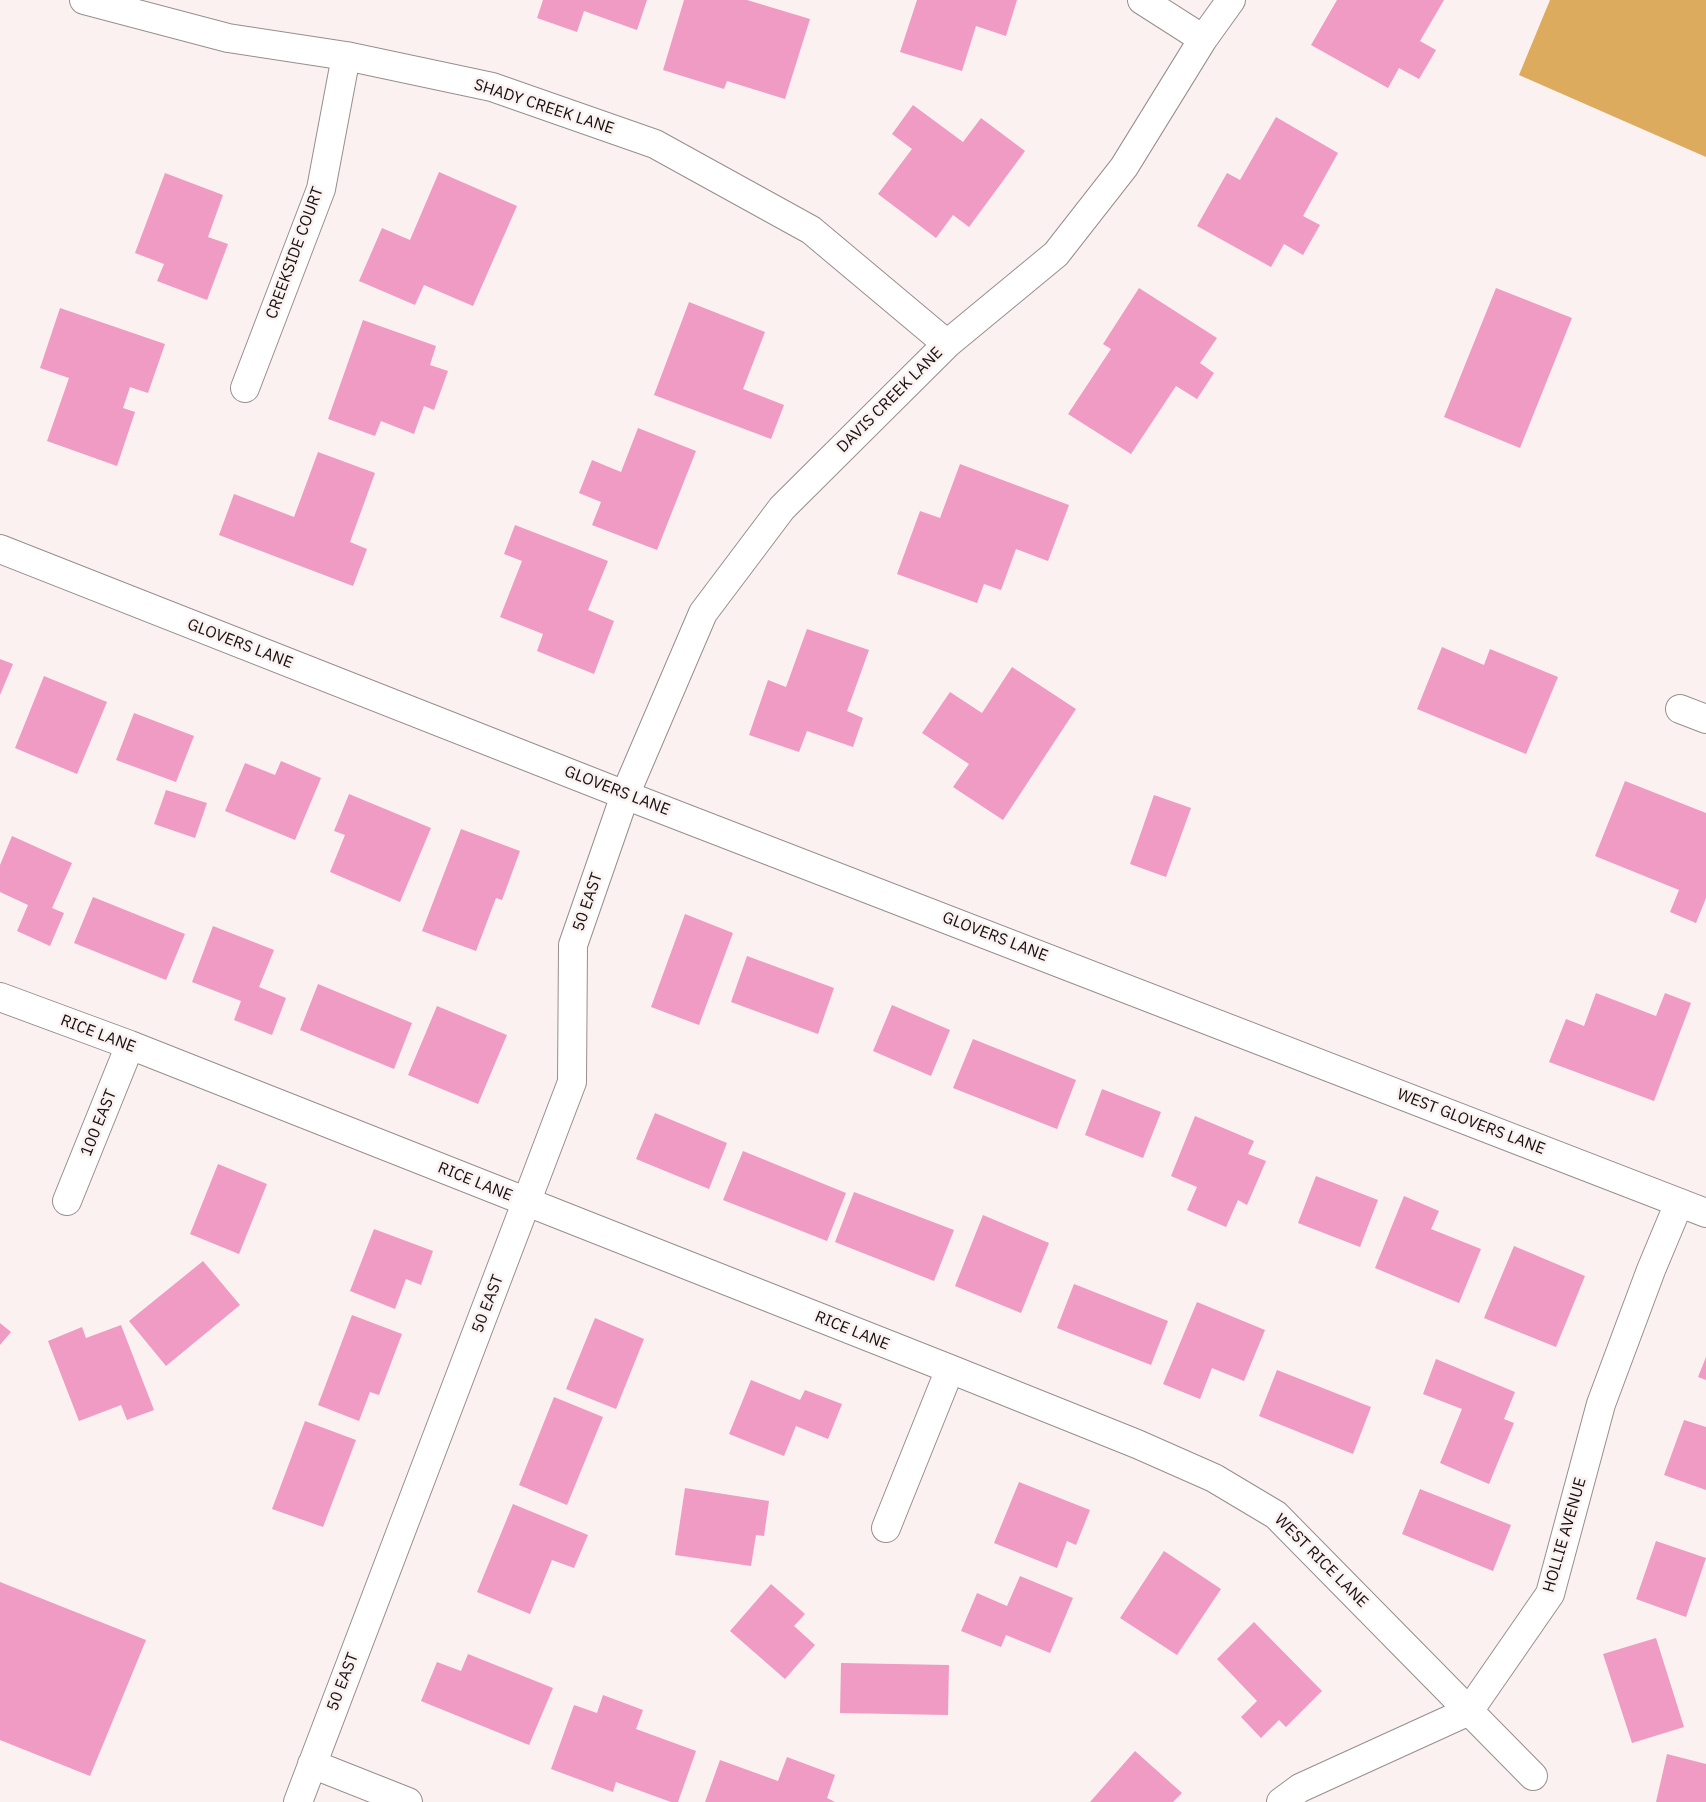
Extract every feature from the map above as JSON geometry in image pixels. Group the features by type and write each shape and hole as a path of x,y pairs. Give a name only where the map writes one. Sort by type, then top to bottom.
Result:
{"street":[{"name":"SHADY CREEK LANE","path":"84,0 228,38 346,56 492,87 655,144 811,230 947,344"},
{"path":"1142,0 1203,39"},
{"name":"DAVIS CREEK LANE","path":"625,794 703,613 782,508 947,344 1056,254 1124,167 1203,39 1230,0"},
{"name":"CREEKSIDE COURT","path":"244,388 321,189 346,56"},
{"name":"GLOVERS LANE","path":"0,549 625,794 1236,1030"},
{"path":"1680,709 1706,718"},
{"name":"50 EAST","path":"298,1802 572,1082 573,945 625,794"},
{"name":"RICE LANE","path":"0,997 130,1046 950,1369"},
{"name":"WEST GLOVERS LANE","path":"1236,1030 1706,1214"},
{"name":"100 EAST","path":"67,1201 130,1046"},
{"name":"HOLLIE AVENUE","path":"1469,1711 1550,1594 1601,1404 1679,1203"},
{"path":"886,1528 950,1369"},
{"name":"WEST RICE LANE","path":"950,1369 1137,1444 1214,1478 1276,1515 1533,1776"},
{"path":"1281,1802 1300,1788 1469,1711"},
{"path":"312,1764 408,1802"}],"shaded area":[{"path":"1550,0 1706,0 1706,157 1519,75"}],"building":[{"path":"543,0 647,0 637,30 584,11 577,32 537,18"},
{"path":"684,0 747,0 810,19 785,99 727,81 724,89 663,70"},
{"path":"917,0 1017,0 1006,36 976,26 962,71 900,52"},
{"path":"1337,0 1444,0 1420,41 1436,50 1419,79 1399,68 1388,88 1311,45"},
{"path":"913,105 963,142 981,118 1025,151 969,227 953,215 936,238 878,194 912,149 892,134"},
{"path":"1276,117 1338,153 1303,216 1320,225 1303,255 1284,244 1271,267 1197,226 1227,173 1240,180"},
{"path":"439,172 517,206 473,306 424,285 415,305 359,281 382,228 410,240"},
{"path":"165,173 223,195 208,237 228,244 207,300 157,281 164,264 135,253"},
{"path":"1139,288 1217,338 1200,363 1214,373 1197,399 1176,386 1131,454 1068,414 1111,349 1103,344"},
{"path":"1496,288 1572,318 1520,448 1444,417"},
{"path":"689,302 765,332 743,389 784,405 771,439 654,395"},
{"path":"60,308 165,344 148,393 130,387 123,408 135,412 117,466 47,441 69,378 40,368"},
{"path":"363,320 436,346 430,365 448,371 434,410 424,406 414,434 381,421 375,436 328,419"},
{"path":"638,428 696,451 657,550 592,525 601,502 579,493 592,460 621,472"},
{"path":"318,452 375,473 350,542 367,549 353,586 219,535 234,494 294,517"},
{"path":"960,464 1069,505 1048,561 1016,549 1001,590 984,584 977,603 897,574 920,511 940,518"},
{"path":"515,525 608,561 588,610 614,621 594,674 537,651 543,634 500,617 522,561 504,554"},
{"path":"807,629 869,650 847,711 863,718 853,747 807,731 799,752 749,735 768,680 786,687"},
{"path":"1442,647 1484,665 1490,649 1558,677 1526,754 1417,709"},
{"path":"0,659 13,664 0,695"},
{"path":"1012,667 1076,709 1003,820 953,787 969,764 922,733 950,692 982,713"},
{"path":"44,676 107,702 77,774 15,748"},
{"path":"134,713 194,736 176,782 116,760"},
{"path":"281,761 321,778 295,840 225,811 245,763 275,775"},
{"path":"1625,781 1706,813 1706,898 1696,923 1670,912 1679,890 1595,856"},
{"path":"166,790 207,803 195,838 154,824"},
{"path":"349,794 431,828 400,902 330,872 345,835 334,831"},
{"path":"1154,795 1191,808 1166,877 1130,864"},
{"path":"461,829 520,851 502,900 496,898 476,951 422,931"},
{"path":"12,836 72,863 52,908 64,913 50,946 17,931 28,905 0,892 0,865"},
{"path":"93,897 185,934 166,980 74,943"},
{"path":"685,914 733,933 699,1025 651,1007"},
{"path":"213,926 274,950 259,987 286,998 272,1035 234,1020 241,1001 192,982"},
{"path":"747,956 834,988 818,1034 731,1002"},
{"path":"318,984 412,1023 394,1069 300,1030"},
{"path":"1596,993 1656,1016 1665,993 1691,1003 1654,1101 1549,1062 1566,1019 1584,1026"},
{"path":"892,1005 950,1030 931,1076 873,1051"},
{"path":"437,1006 507,1035 478,1104 408,1075"},
{"path":"973,1039 1076,1080 1057,1129 953,1088"},
{"path":"1102,1089 1161,1112 1143,1158 1085,1135"},
{"path":"655,1113 727,1143 709,1189 636,1159"},
{"path":"1195,1116 1254,1141 1248,1154 1266,1161 1247,1205 1238,1200 1226,1227 1187,1210 1197,1187 1171,1176"},
{"path":"743,1151 846,1193 827,1241 723,1200"},
{"path":"218,1164 267,1184 239,1254 190,1234"},
{"path":"1316,1176 1378,1200 1360,1247 1298,1223"},
{"path":"854,1192 954,1230 934,1281 835,1242"},
{"path":"1404,1196 1439,1211 1431,1229 1481,1249 1459,1303 1375,1268"},
{"path":"983,1215 1049,1243 1021,1313 955,1286"},
{"path":"374,1229 433,1251 421,1285 406,1279 395,1309 350,1291"},
{"path":"1514,1246 1585,1276 1556,1347 1484,1318"},
{"path":"203,1261 240,1305 166,1366 129,1321"},
{"path":"1074,1284 1168,1321 1151,1365 1057,1328"},
{"path":"1197,1302 1265,1330 1244,1381 1212,1368 1200,1399 1163,1384"},
{"path":"352,1315 402,1334 379,1395 370,1392 359,1421 318,1405"},
{"path":"595,1318 644,1339 616,1409 566,1389"},
{"path":"0,1323 11,1332 0,1345"},
{"path":"121,1325 154,1410 127,1420 121,1405 79,1421 48,1341 82,1327 86,1338"},
{"path":"1706,1357 1706,1380 1698,1377"},
{"path":"1436,1359 1515,1392 1504,1419 1514,1423 1489,1484 1440,1463 1462,1409 1423,1394"},
{"path":"1277,1370 1371,1407 1353,1454 1259,1416"},
{"path":"751,1380 800,1400 805,1390 842,1404 828,1439 796,1426 784,1456 729,1434"},
{"path":"554,1397 603,1417 567,1505 519,1485"},
{"path":"1684,1420 1706,1427 1706,1490 1664,1475"},
{"path":"305,1421 356,1440 323,1527 272,1509"},
{"path":"1019,1482 1090,1510 1076,1545 1067,1541 1057,1568 994,1543"},
{"path":"685,1488 769,1501 764,1536 756,1535 751,1566 675,1555"},
{"path":"1420,1489 1511,1525 1493,1571 1402,1534"},
{"path":"513,1504 588,1535 574,1568 552,1560 530,1614 477,1592"},
{"path":"1656,1541 1706,1558 1686,1617 1636,1599"},
{"path":"1164,1551 1221,1589 1177,1655 1120,1618"},
{"path":"1020,1576 1073,1598 1050,1653 1006,1635 1001,1647 961,1631 977,1593 1007,1606"},
{"path":"0,1582 146,1640 90,1776 0,1740"},
{"path":"771,1584 805,1614 794,1626 815,1645 785,1679 730,1631"},
{"path":"1254,1622 1322,1691 1286,1727 1279,1720 1261,1738 1241,1717 1257,1701 1217,1659"},
{"path":"1656,1638 1684,1727 1632,1743 1603,1654"},
{"path":"468,1654 553,1688 529,1745 421,1701 437,1662 461,1671"},
{"path":"841,1663 949,1665 948,1715 840,1713"},
{"path":"603,1695 643,1710 636,1729 696,1751 678,1802 671,1802 616,1782 613,1792 551,1769 574,1705 597,1713"},
{"path":"1135,1751 1182,1793 1173,1802 1090,1802"},
{"path":"1667,1754 1706,1764 1706,1802 1656,1802"},
{"path":"787,1757 835,1775 827,1798 835,1802 705,1802 720,1760 778,1781"}]}
